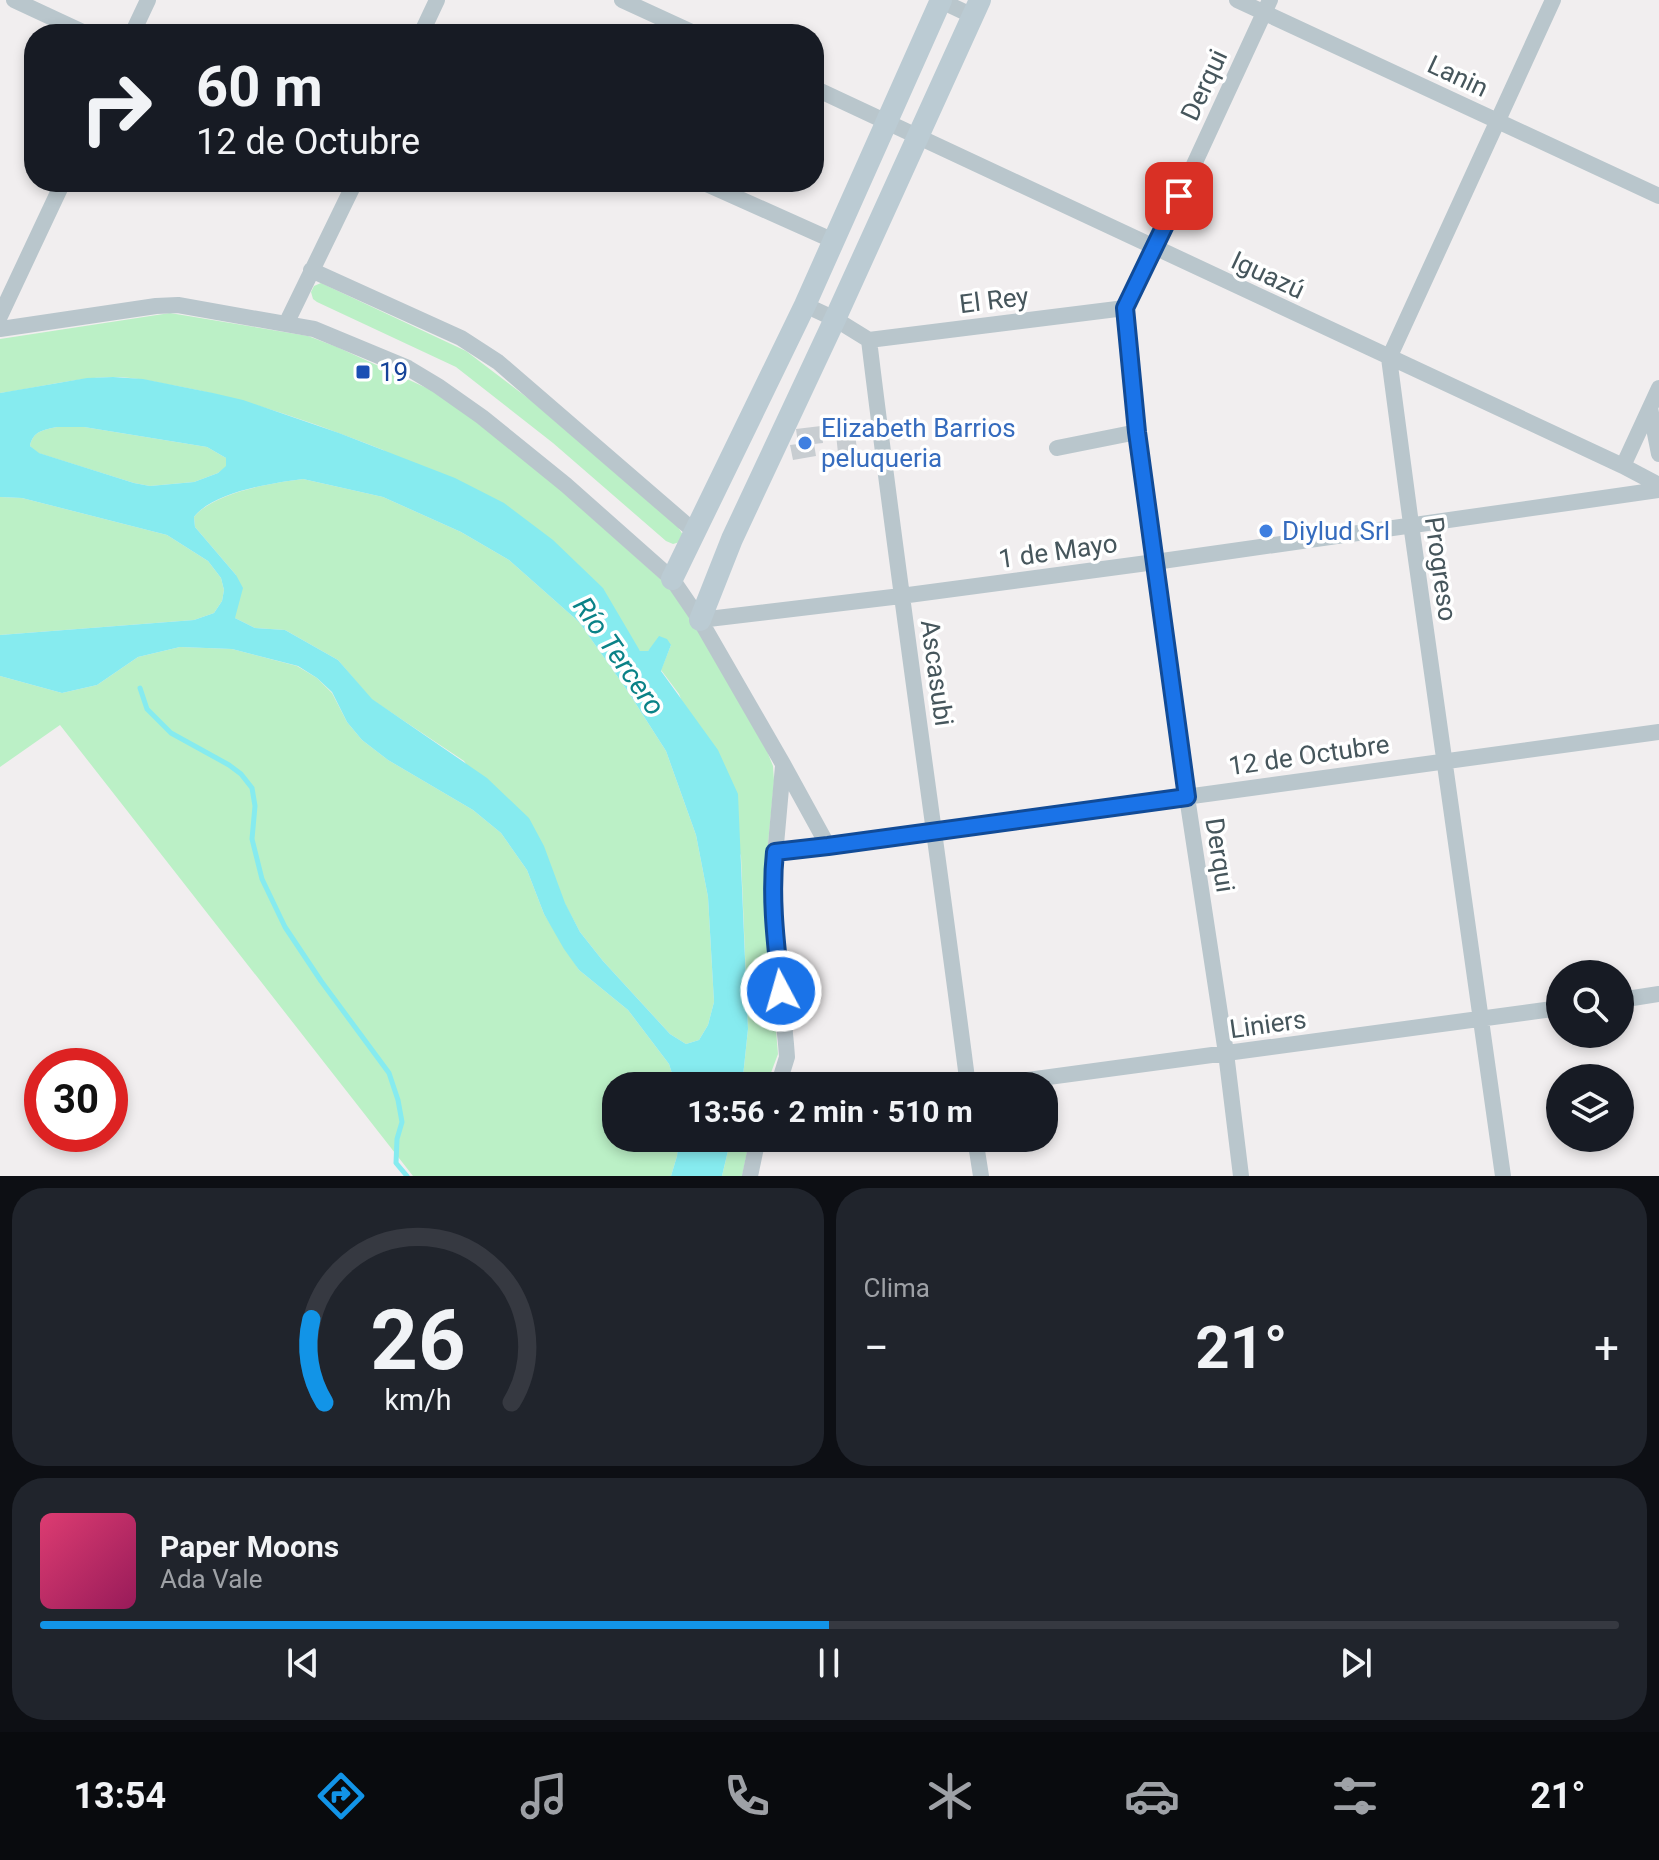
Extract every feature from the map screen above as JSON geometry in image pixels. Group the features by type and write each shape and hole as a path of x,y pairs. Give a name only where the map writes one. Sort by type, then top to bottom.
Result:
{"main road":[{"path":"672,579 805,305 940,0"},
{"path":"700,620 732,539 976,8"}],"street":[{"path":"14,0 66,24"},
{"path":"137,24 148,0"},
{"path":"426,24 437,0"},
{"path":"622,0 674,24"},
{"path":"940,0 976,8"},
{"name":"Lanin","path":"1237,0 1267,6 1659,196"},
{"path":"1389,358 1553,0"},
{"name":"Derqui","path":"1241,1176 1137,432 1125,308 1267,6"},
{"name":"Iguazú","path":"824,93 1623,466 1659,488"},
{"path":"0,316 58,192"},
{"path":"286,324 350,192"},
{"path":"724,192 834,241"},
{"path":"311,270 461,338 498,362 695,532"},
{"path":"0,329 167,305 314,329 408,368 438,386 566,485 672,579 700,620 828,846"},
{"path":"805,305 869,340"},
{"name":"El Rey","path":"869,340 1125,308"},
{"name":"Ascasubi","path":"869,340 966,1072"},
{"name":"Progreso","path":"1389,358 1503,1176"},
{"path":"1623,466 1659,388"},
{"path":"1649,408 1659,454"},
{"path":"1057,448 1137,432"},
{"name":"1 de Mayo","path":"700,620 1155,562 1659,488"},
{"name":"12 de Octubre","path":"775,852 1659,732"},
{"path":"782,1072 787,1057 773,911 773,878 783,764"},
{"path":"1634,998 1659,994"},
{"name":"Liniers","path":"1058,1076 1546,1010"},
{"path":"750,1176 755,1152"},
{"path":"977,1152 981,1176"}],"green space":[{"path":"321,283 466,351 533,402 678,527 683,535 680,542 673,544 666,541 553,443 456,367 317,302 311,292 314,286"},
{"path":"170,313 308,336 431,390 478,422 561,490 667,585 694,624 773,766 764,886 778,1054 771,1072 743,1072 748,1029 741,856 679,694 661,670 671,645 653,646 648,651 640,651 383,450 282,413 203,391 135,378 82,379 0,393 0,339"},
{"path":"57,427 84,427 207,447 226,458 226,467 194,482 150,486 134,483 38,453 30,446 36,434"},
{"path":"303,479 383,497 461,532 509,560 579,622 627,690 666,751 696,835 708,897 714,1002 708,1025 699,1040 686,1044 670,1034 603,961 464,761 371,699 338,660 285,630 255,628 235,618 236,575 195,527 194,517 203,508 229,495"},
{"path":"0,497 22,498 167,535 208,561 221,578 224,590 222,601 214,613 194,620 0,635"},
{"path":"180,647 232,649 297,666 317,678 332,693 347,722 362,740 388,760 473,810 501,833 527,870 544,914 579,970 628,1010 669,1064 672,1072 602,1072 602,1152 677,1152 671,1176 413,1176 60,725 0,767 0,676 62,693 97,685 138,657"},
{"path":"728,1152 747,1152 742,1176 722,1176"}],"water":[{"name":"Río Tercero","path":"87,378 143,379 243,400 339,433 455,478 504,503 553,540 603,588 640,651 648,651 659,636 667,639 671,645 661,671 718,750 738,794 748,1029 743,1072 672,1072 669,1064 628,1010 579,970 564,949 544,914 527,870 501,833 473,810 388,760 362,740 347,722 332,692 298,666 232,649 180,647 138,657 97,685 62,693 0,676 0,635 194,620 214,613 222,601 224,590 221,578 208,561 167,535 22,498 0,497 0,393","holes":["84,427 207,447 226,458 226,466 218,473 194,482 150,486 39,453 30,446 36,434 43,430","303,479 383,497 461,532 509,560 579,622 666,751 696,835 708,897 714,1002 708,1025 699,1040 686,1044 670,1034 603,961 580,932 529,818 487,778 372,699 338,660 285,630 255,628 235,618 243,588 236,575 195,527 194,517 215,501 260,486"]},
{"path":"677,1152 728,1152 722,1176 671,1176"}],"building":[{"path":"854,422 857,451 838,453 835,425"},
{"path":"821,426 823,443 814,444 816,456 793,460 790,445 798,444 796,429"}],"waterway":[{"path":"140,688 147,709 171,733 229,765 252,788 255,806 252,839 262,879 285,927 389,1073 402,1122 397,1139 396,1163 407,1176"}],"place":[{"name":"19","path":"363,372"},
{"name":"Elizabeth Barrios peluqueria","path":"805,443"},
{"name":"Diylud Srl","path":"1266,531"}],"route":[{"path":"781,991 773,911 775,852 1187,797 1137,432 1125,308 1179,196"}]}
